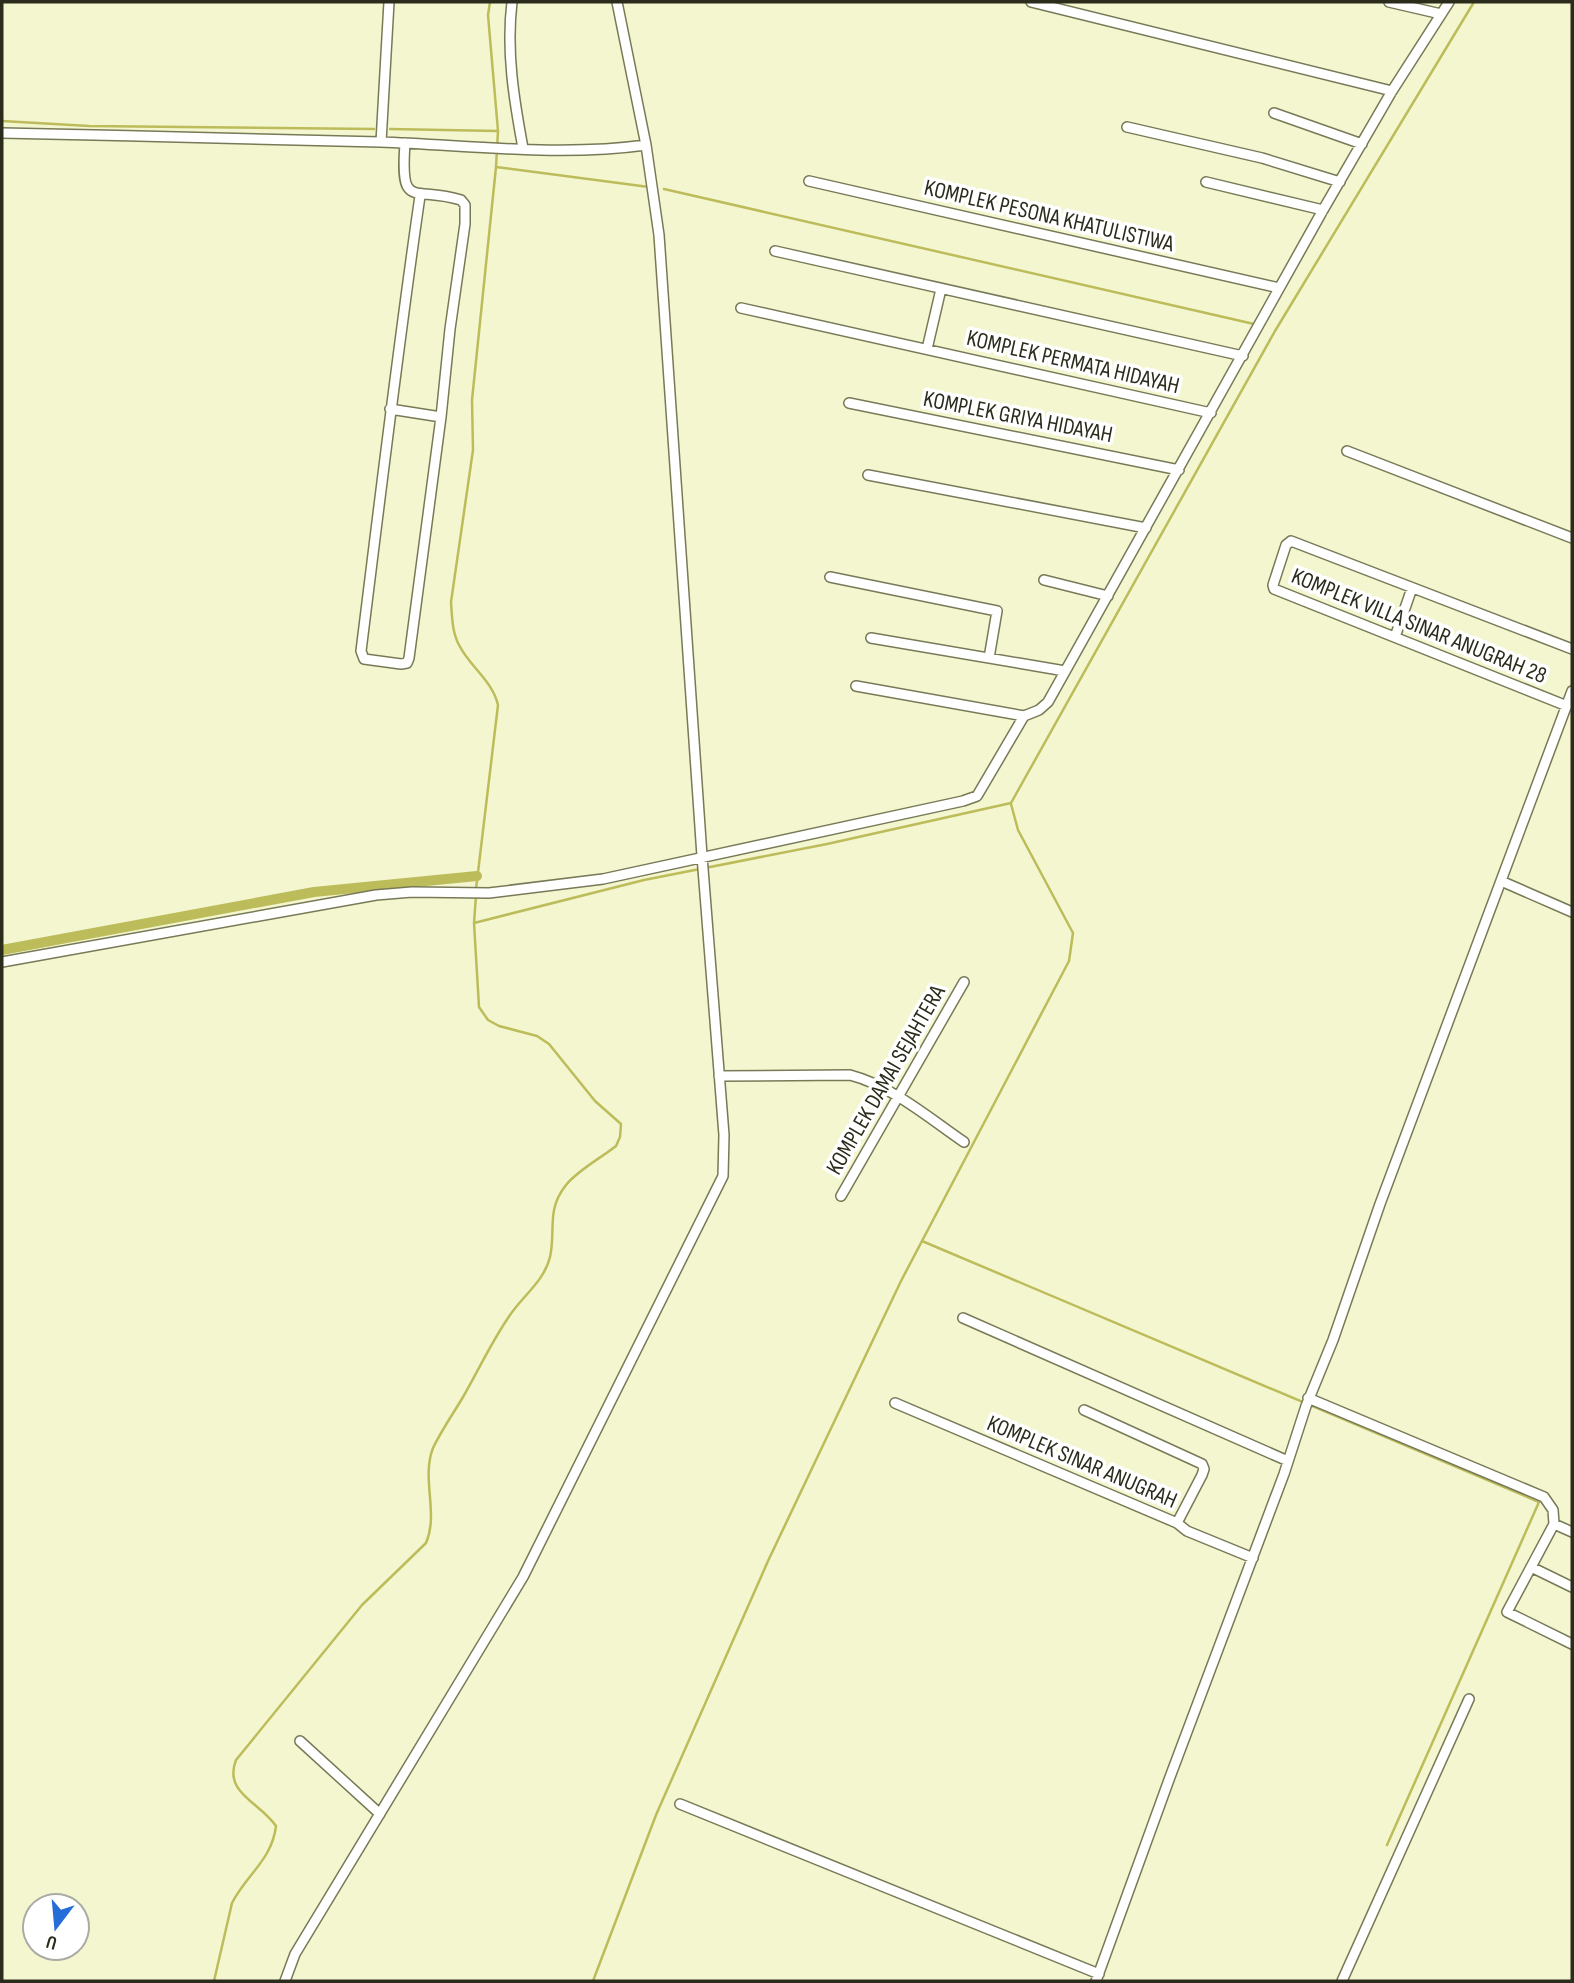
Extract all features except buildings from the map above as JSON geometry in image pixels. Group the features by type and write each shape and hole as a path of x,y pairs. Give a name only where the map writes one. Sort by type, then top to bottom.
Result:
{"street":[{"path":"381,142 389,2"},
{"path":"512,2 512,89 523,148"},
{"path":"285,1981 295,1954 523,1577 722,1182 725,1162 659,235 646,145 617,2"},
{"path":"1031,2 1392,91"},
{"path":"1389,2 1441,14"},
{"path":"856,686 1024,716 1039,710 1048,702 1323,210 1392,91 1448,2"},
{"path":"1274,113 1362,144"},
{"path":"1127,127 1262,158 1340,181"},
{"path":"2,133 156,134 512,149 615,149 646,145"},
{"path":"405,143 404,180 409,190 420,196 461,200 465,210 409,658 407,663 401,664 361,657 390,409 402,340 420,196"},
{"name":"KOMPLEK PESONA KHATULISTIWA","path":"809,181 1279,288"},
{"path":"1206,182 1323,210"},
{"path":"775,251 1243,356"},
{"path":"927,349 941,289"},
{"name":"KOMPLEK PERMATA HIDAYAH","path":"741,308 1211,413"},
{"name":"KOMPLEK GRIYA HIDAYAH","path":"849,403 1179,470"},
{"path":"390,409 441,416"},
{"path":"1347,451 1572,538"},
{"path":"868,475 1146,528"},
{"name":"KOMPLEK VILLA SINAR ANUGRAH 28","path":"1567,706 1274,589 1273,584 1286,545 1291,541 1572,649"},
{"path":"830,577 997,611 989,658"},
{"path":"1044,580 1108,596"},
{"path":"1395,637 1412,588"},
{"path":"871,638 1065,671"},
{"path":"680,1804 1098,1978 1253,1558 1307,1402 1333,1340 1380,1204 1572,691"},
{"path":"2,962 345,900 412,892 489,893 603,878 969,800 981,793 1024,716"},
{"path":"1501,881 1572,912"},
{"name":"KOMPLEK DAMAI SEJAHTERA","path":"841,1196 964,982"},
{"path":"719,1076 850,1075 897,1096 964,1142"},
{"path":"963,1318 1288,1461"},
{"path":"1307,1402 1544,1497 1553,1510 1554,1524 1507,1612 1572,1644"},
{"name":"KOMPLEK SINAR ANUGRAH","path":"895,1403 1253,1558"},
{"path":"1084,1410 1202,1464 1202,1475 1177,1523"},
{"path":"1554,1524 1572,1532"},
{"path":"1531,1567 1572,1587"},
{"path":"1342,1981 1469,1699"},
{"path":"300,1741 380,1814"}],"waterway":[{"path":"476,889 498,705 491,688 457,640 451,602 473,450 472,400 496,167 498,131 488,15 490,2"},
{"path":"474,923 644,880 827,844 1011,803 1275,331 1474,2"},
{"path":"2,121 89,126 374,129"},
{"path":"390,129 498,131"},
{"path":"496,167 649,187"},
{"path":"664,189 1254,324"},
{"path":"593,1981 656,1815 768,1561 901,1281 1069,961 1073,933 1018,830 1011,804"},
{"path":"2,950 314,892 477,876"},
{"path":"214,1981 232,1903 264,1858 274,1838 276,1826 239,1789 233,1771 236,1760 362,1605 426,1543 431,1520 429,1472 433,1448 513,1310 543,1274 550,1257 554,1212 560,1194 577,1174 616,1146 620,1137 621,1124 595,1101 549,1044 537,1036 499,1026 488,1020 479,1007 474,923 476,896"},
{"path":"922,1241 1539,1502 1387,1845"}]}
